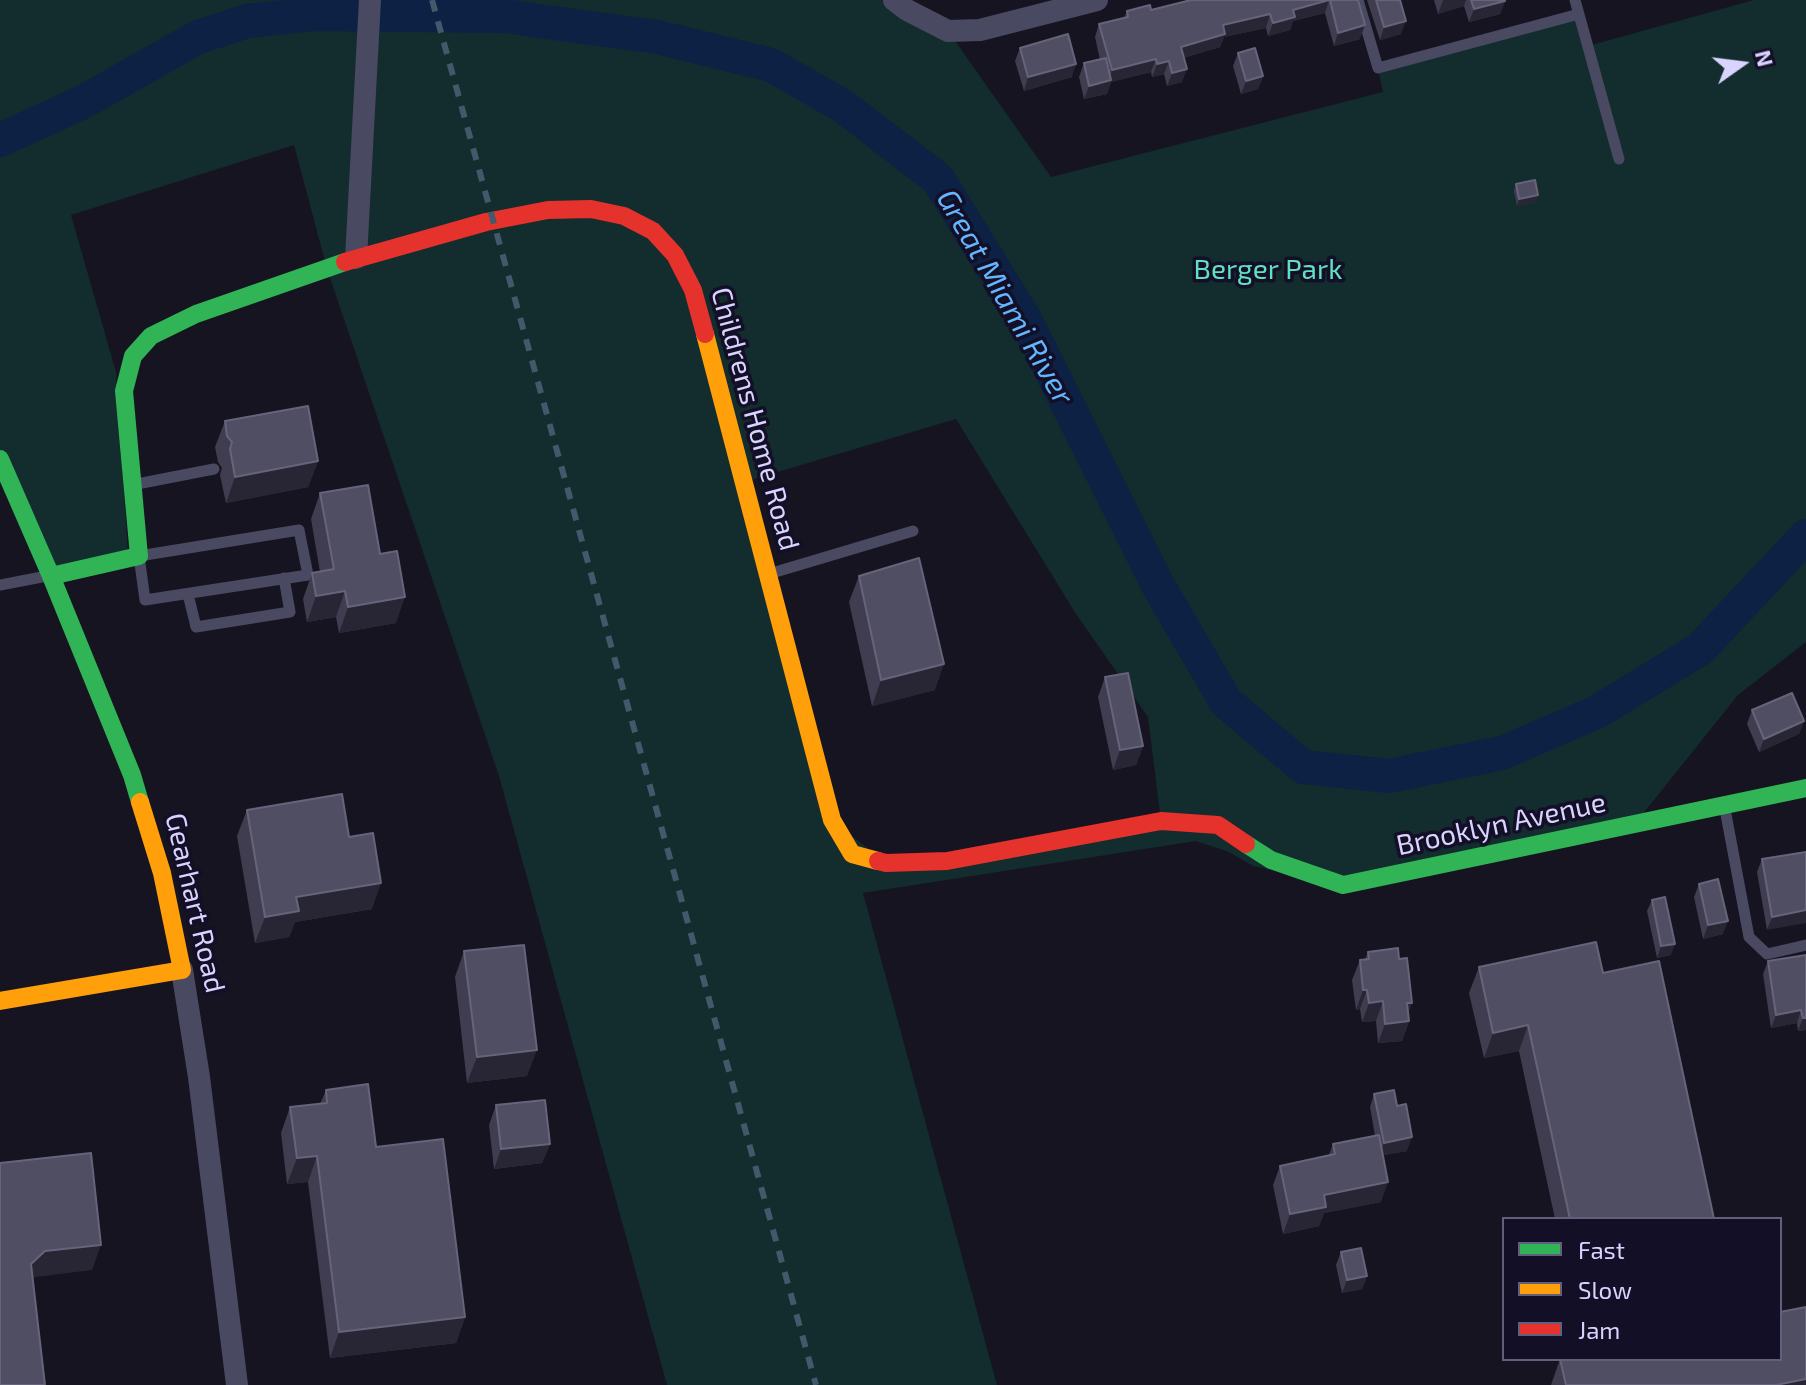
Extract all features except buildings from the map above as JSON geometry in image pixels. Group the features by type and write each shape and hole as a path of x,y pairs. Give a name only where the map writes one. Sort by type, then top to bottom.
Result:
{"street":[{"path":"356,258 370,0"},
{"path":"901,3 948,31 980,30 1097,0"},
{"name":"Childrens Home Road","path":"139,556 124,391 133,356 151,336 196,314 356,258 486,222 548,210 591,209 624,216 653,231 675,255 693,290 832,820 852,854 886,863 947,861 1161,821 1218,825"},
{"name":"Gearhart Road","path":"0,459 132,775 162,873 182,970 201,1092 237,1385"},
{"path":"51,576 139,556"},
{"name":"Brooklyn Avenue","path":"1218,825 1271,860 1343,885 1806,788"},
{"path":"0,1001 182,970"}],"lane":[{"path":"1358,0 1378,68 1579,14"},
{"path":"1575,0 1619,159"},
{"path":"132,485 214,469"},
{"path":"299,530 308,575 145,600 139,556 299,530"},
{"path":"767,575 913,531"},
{"path":"0,585 51,576"},
{"path":"188,594 196,627 290,612 284,578"},
{"path":"1724,805 1749,937 1767,954 1806,945"}],"green space":[{"name":"Berger Park","path":"0,0 904,0 948,31 1051,177 1383,92 1378,68 1579,14 1588,46 1754,0 1806,0 1806,642 1738,695 1634,825 1343,885 1253,866 1229,852 1196,841 863,893 997,1385 667,1385 499,776 327,269 294,145 71,215 116,372 128,554 51,576 0,459","holes":["956,419 1076,614 1148,717 1161,821 886,863 832,820 744,482"]}],"waterway":[{"name":"Great Miami River","path":"0,140 85,101 198,37 247,21 313,14 503,16 657,37 771,65 843,106 938,179 1026,321 1159,587 1226,702 1303,767 1389,776 1502,753 1597,712 1700,649 1806,536"}],"railway":[{"path":"432,0 816,1385"}],"traffic: fast":[{"path":"51,576 139,556 124,391 133,356 151,336 196,314 345,262"},
{"path":"0,459 51,576 132,775 140,802"},
{"path":"1246,844 1271,860 1343,885 1806,788"}],"traffic: slow":[{"path":"705,334 832,820 852,854 878,861"},
{"path":"0,1001 182,970 162,873 140,802"}],"traffic: jam":[{"path":"345,262 486,222 548,210 591,209 624,216 653,231 675,255 693,290 705,334"},
{"path":"878,861 947,861 1161,821 1218,825 1246,844"}]}
